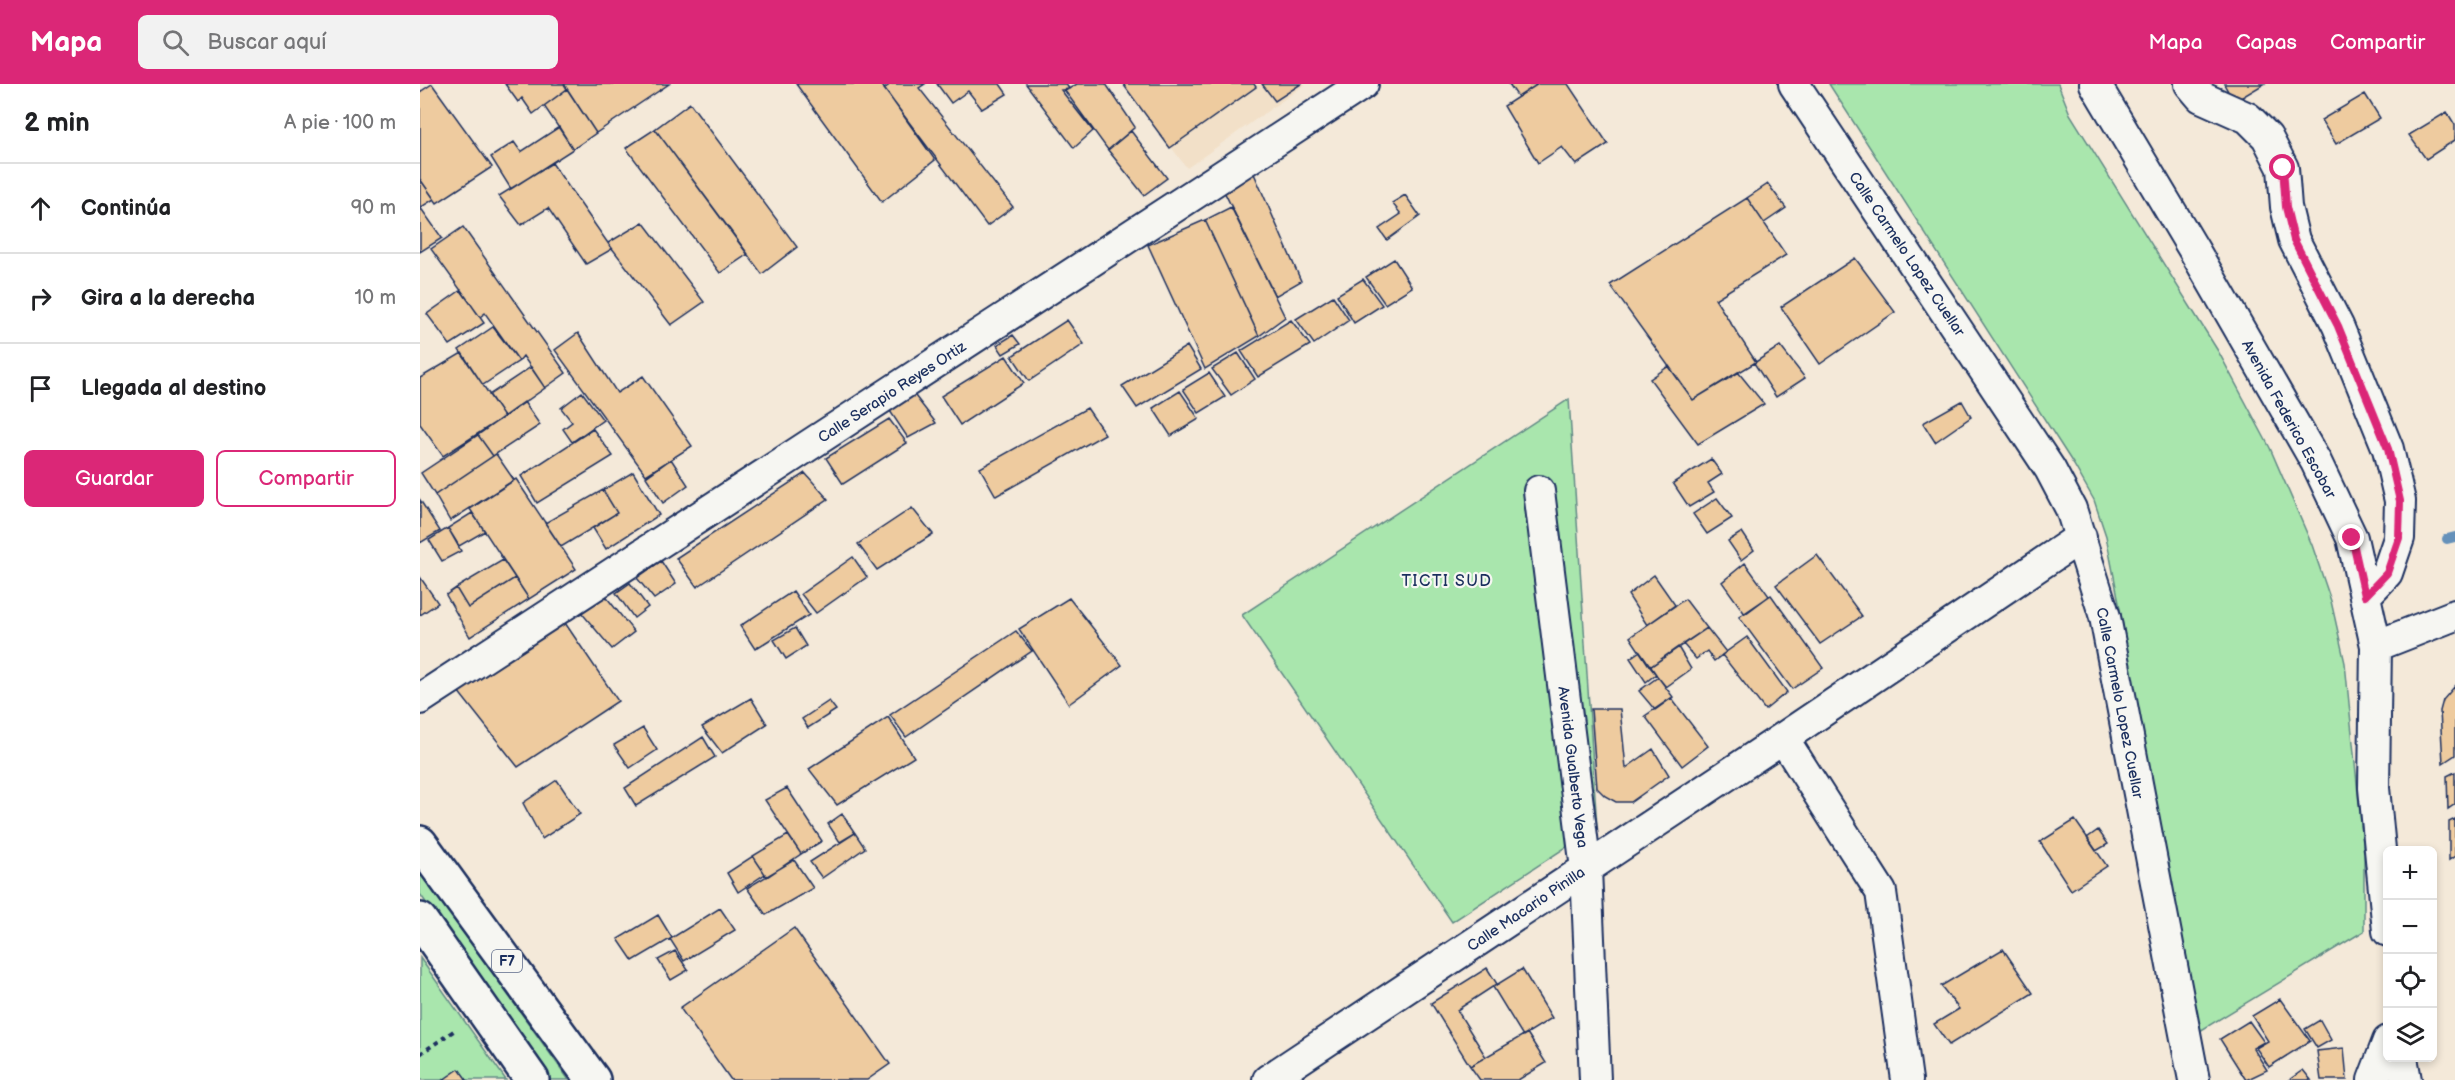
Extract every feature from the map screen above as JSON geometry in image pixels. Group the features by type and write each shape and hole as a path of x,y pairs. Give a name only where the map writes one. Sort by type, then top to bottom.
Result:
{"highway":[{"name":"F7","path":"420,843 594,1080"},
{"path":"420,920 532,1080"}],"street":[{"name":"Calle Serapio Reyes Ortiz","path":"420,699 1363,84"},
{"name":"Calle Carmelo Lopez Cuellar","path":"1794,84 2050,469 2071,509 2105,617 2194,1080"},
{"name":"Avenida Federico Escobar","path":"2095,84 2316,462 2352,538 2376,646 2374,788 2385,900"},
{"path":"2190,84 2201,97 2248,118 2267,137 2283,168 2286,207 2294,240 2338,326 2388,449 2400,501 2399,538 2387,573 2365,596"},
{"name":"Avenida Gualberto Vega","path":"1539,491 1586,869 1595,1080"},
{"name":"Calle Macario Pinilla","path":"1268,1080 2081,537"},
{"path":"2376,646 2455,615"},
{"path":"1783,738 1881,892 1907,1080"},
{"path":"2373,1080 2383,1054"},
{"path":"2403,1062 2406,1080"}],"path":[{"path":"420,1054 457,1029"}],"shaded area":[{"path":"1123,84 1306,84 1187,168"}],"green space":[{"path":"1829,84 2058,84 2070,114 2218,351 2270,448 2312,545 2331,601 2345,663 2364,854 2364,931 2195,1034 2117,592 2106,536 2094,500 2074,465"},
{"path":"1569,399 1597,827 1452,922 1242,615"},
{"path":"420,872 569,1080 550,1080 420,894"},
{"path":"420,958 506,1080 420,1080"}],"building":[{"path":"432,84 492,167 437,203 420,179 420,92"},
{"path":"505,84 564,84 567,89 533,114 522,98 518,102"},
{"path":"564,84 669,84 596,133"},
{"path":"796,84 881,84 935,160 882,202"},
{"path":"891,84 925,84 919,88 1013,207 987,226 884,89"},
{"path":"937,84 1000,84 1007,94 982,109 968,91 951,103"},
{"path":"1026,84 1066,84 1069,89 1061,90 1093,131 1074,148"},
{"path":"1077,84 1106,84 1135,127 1108,150 1065,91"},
{"path":"1123,84 1254,84 1256,87 1170,148"},
{"path":"1262,84 1301,84 1275,101"},
{"path":"1509,84 1538,84 1518,97"},
{"path":"1538,84 1568,84 1608,144 1576,165 1562,147 1538,163 1504,106"},
{"path":"2224,84 2264,84 2234,102"},
{"path":"567,89 596,133 573,149 544,106"},
{"path":"2365,94 2380,118 2336,144 2321,120"},
{"path":"690,103 797,247 762,274 655,129"},
{"path":"2447,112 2455,125 2455,140 2426,159 2409,135"},
{"path":"559,127 573,149 511,189 491,157 514,142 521,152"},
{"path":"655,129 748,254 720,273 626,148"},
{"path":"1131,131 1167,178 1144,195 1108,150"},
{"path":"552,163 612,249 586,264 548,208 521,225 499,196"},
{"path":"1252,169 1301,281 1275,296 1221,185"},
{"path":"420,179 434,199 420,208"},
{"path":"1768,184 1786,208 1764,223 1747,198"},
{"path":"1405,195 1420,216 1387,240 1379,229 1401,214 1392,203"},
{"path":"1747,198 1786,255 1715,299 1756,362 1693,400 1610,285"},
{"path":"420,207 442,238 420,252"},
{"path":"1231,207 1285,317 1259,336 1205,220"},
{"path":"1205,220 1259,336 1205,369 1148,245"},
{"path":"643,222 704,302 671,325 608,243"},
{"path":"463,227 566,373 545,388 523,356 519,361 485,313 480,317 431,249"},
{"path":"1855,258 1895,312 1820,364 1781,307"},
{"path":"1394,259 1412,287 1385,304 1366,277"},
{"path":"1363,279 1382,305 1354,323 1337,295"},
{"path":"461,290 484,323 450,345 427,314"},
{"path":"1333,296 1349,320 1314,344 1296,319"},
{"path":"1067,320 1084,344 1029,381 1012,356"},
{"path":"1291,320 1310,345 1258,377 1241,351"},
{"path":"493,327 519,361 483,385 459,350"},
{"path":"578,333 617,393 643,376 692,446 646,475 555,350"},
{"path":"1013,335 1020,344 1003,354 997,345"},
{"path":"1187,346 1201,369 1137,408 1122,386"},
{"path":"1780,346 1805,378 1776,397 1754,363"},
{"path":"462,353 504,417 443,456 420,424 420,378"},
{"path":"1238,353 1255,379 1231,395 1212,369"},
{"path":"1006,356 1024,383 960,425 941,396"},
{"path":"1669,366 1693,400 1738,372 1764,404 1698,444 1650,379"},
{"path":"531,367 545,388 504,417 489,395"},
{"path":"1209,373 1225,397 1199,413 1183,389"},
{"path":"1180,391 1199,419 1171,436 1153,408"},
{"path":"582,392 603,420 572,442 563,429 572,422 561,408"},
{"path":"912,392 936,423 908,438 888,408"},
{"path":"1962,401 1971,417 1935,442 1923,423"},
{"path":"524,402 540,425 493,456 478,435"},
{"path":"1087,408 1105,434 996,496 980,468"},
{"path":"889,419 907,443 843,484 826,458"},
{"path":"593,429 613,456 537,503 521,476"},
{"path":"478,435 493,456 435,495 421,473"},
{"path":"496,454 514,480 450,521 435,495"},
{"path":"671,459 688,485 663,503 646,477"},
{"path":"1711,459 1722,474 1708,483 1714,492 1689,507 1673,483"},
{"path":"633,472 659,515 606,549 593,528 617,513 603,490"},
{"path":"805,473 828,499 697,587 676,558"},
{"path":"516,479 576,569 529,599 470,509"},
{"path":"603,490 617,513 561,547 545,523"},
{"path":"1717,498 1732,518 1707,534 1693,514"},
{"path":"420,500 440,531 420,543"},
{"path":"912,508 933,534 877,570 858,544"},
{"path":"472,513 485,531 459,546 448,528"},
{"path":"448,528 461,551 442,561 429,540"},
{"path":"1742,532 1754,550 1741,560 1728,541"},
{"path":"1817,555 1862,616 1820,644 1776,585"},
{"path":"853,557 867,577 816,613 801,594"},
{"path":"503,560 515,578 468,608 456,588"},
{"path":"661,561 676,584 654,599 637,578"},
{"path":"1745,563 1769,596 1745,614 1722,582"},
{"path":"1654,575 1675,605 1647,625 1628,595"},
{"path":"420,577 438,603 420,615"},
{"path":"515,578 529,599 470,637 446,595 456,588 468,608"},
{"path":"630,583 648,607 634,618 616,593"},
{"path":"793,591 809,615 755,649 740,626"},
{"path":"604,594 634,632 612,649 580,611"},
{"path":"1771,595 1823,668 1792,689 1739,617"},
{"path":"1069,598 1122,665 1069,704 1019,629"},
{"path":"1685,599 1707,628 1650,667 1630,637"},
{"path":"561,617 618,701 518,767 454,686"},
{"path":"795,628 806,646 786,659 774,640"},
{"path":"1707,628 1726,652 1714,661 1707,651 1696,659 1683,644"},
{"path":"1016,631 1032,651 906,737 890,715"},
{"path":"1747,637 1787,692 1765,710 1722,655"},
{"path":"1678,647 1691,669 1666,687 1650,667"},
{"path":"1640,651 1656,674 1646,682 1630,658"},
{"path":"1658,677 1673,697 1655,710 1639,691"},
{"path":"2455,686 2455,755 2443,763 2440,711 2443,700"},
{"path":"751,698 767,724 722,753 702,727"},
{"path":"1671,698 1708,746 1682,766 1645,716"},
{"path":"829,701 836,710 808,728 802,719"},
{"path":"1591,709 1620,709 1626,768 1653,749 1669,775 1631,802 1616,802 1605,796 1597,788"},
{"path":"888,717 914,757 837,805 809,769"},
{"path":"643,728 657,750 630,768 614,745"},
{"path":"703,737 715,757 636,806 625,788"},
{"path":"2455,772 2455,804 2448,809 2447,776"},
{"path":"557,780 580,814 542,839 523,803"},
{"path":"787,788 822,841 801,854 765,800"},
{"path":"842,814 855,833 840,842 828,824"},
{"path":"2455,819 2455,856 2449,860 2449,822"},
{"path":"2075,820 2107,866 2071,890 2040,842"},
{"path":"2098,830 2108,844 2096,851 2087,838"},
{"path":"855,833 865,848 822,878 810,862"},
{"path":"788,835 801,854 767,877 753,856"},
{"path":"753,856 765,874 738,892 727,873"},
{"path":"794,860 813,888 766,915 747,888"},
{"path":"720,908 735,930 684,961 670,939"},
{"path":"658,915 672,938 633,961 618,939"},
{"path":"794,928 890,1064 867,1080 731,1080 680,1008"},
{"path":"2003,949 2033,993 1949,1045 1934,1024 1959,1009 1941,986"},
{"path":"675,951 688,970 671,980 658,960"},
{"path":"1487,968 1497,984 1457,1010 1486,1057 1470,1066 1431,1003"},
{"path":"1522,969 1552,1018 1523,1036 1493,987"},
{"path":"2280,999 2310,1041 2269,1067 2256,1048 2268,1041 2252,1016"},
{"path":"2320,1020 2331,1040 2317,1048 2305,1029"},
{"path":"2249,1021 2264,1042 2253,1048 2267,1070 2246,1080 2220,1039"},
{"path":"1527,1033 1546,1063 1518,1080 1480,1080 1470,1066"},
{"path":"2344,1048 2347,1080 2321,1080 2317,1051"},
{"path":"459,1069 467,1080 443,1080"},
{"path":"2303,1070 2311,1080 2289,1080"}],"waterway":[{"path":"2447,539 2455,537"}],"district":[{"name":"TICTI SUD","path":"1447,580"}],"route":[{"path":"2283,168 2286,207 2294,240 2338,326 2388,449 2400,501 2399,538 2387,573 2365,596 2352,538"}]}
